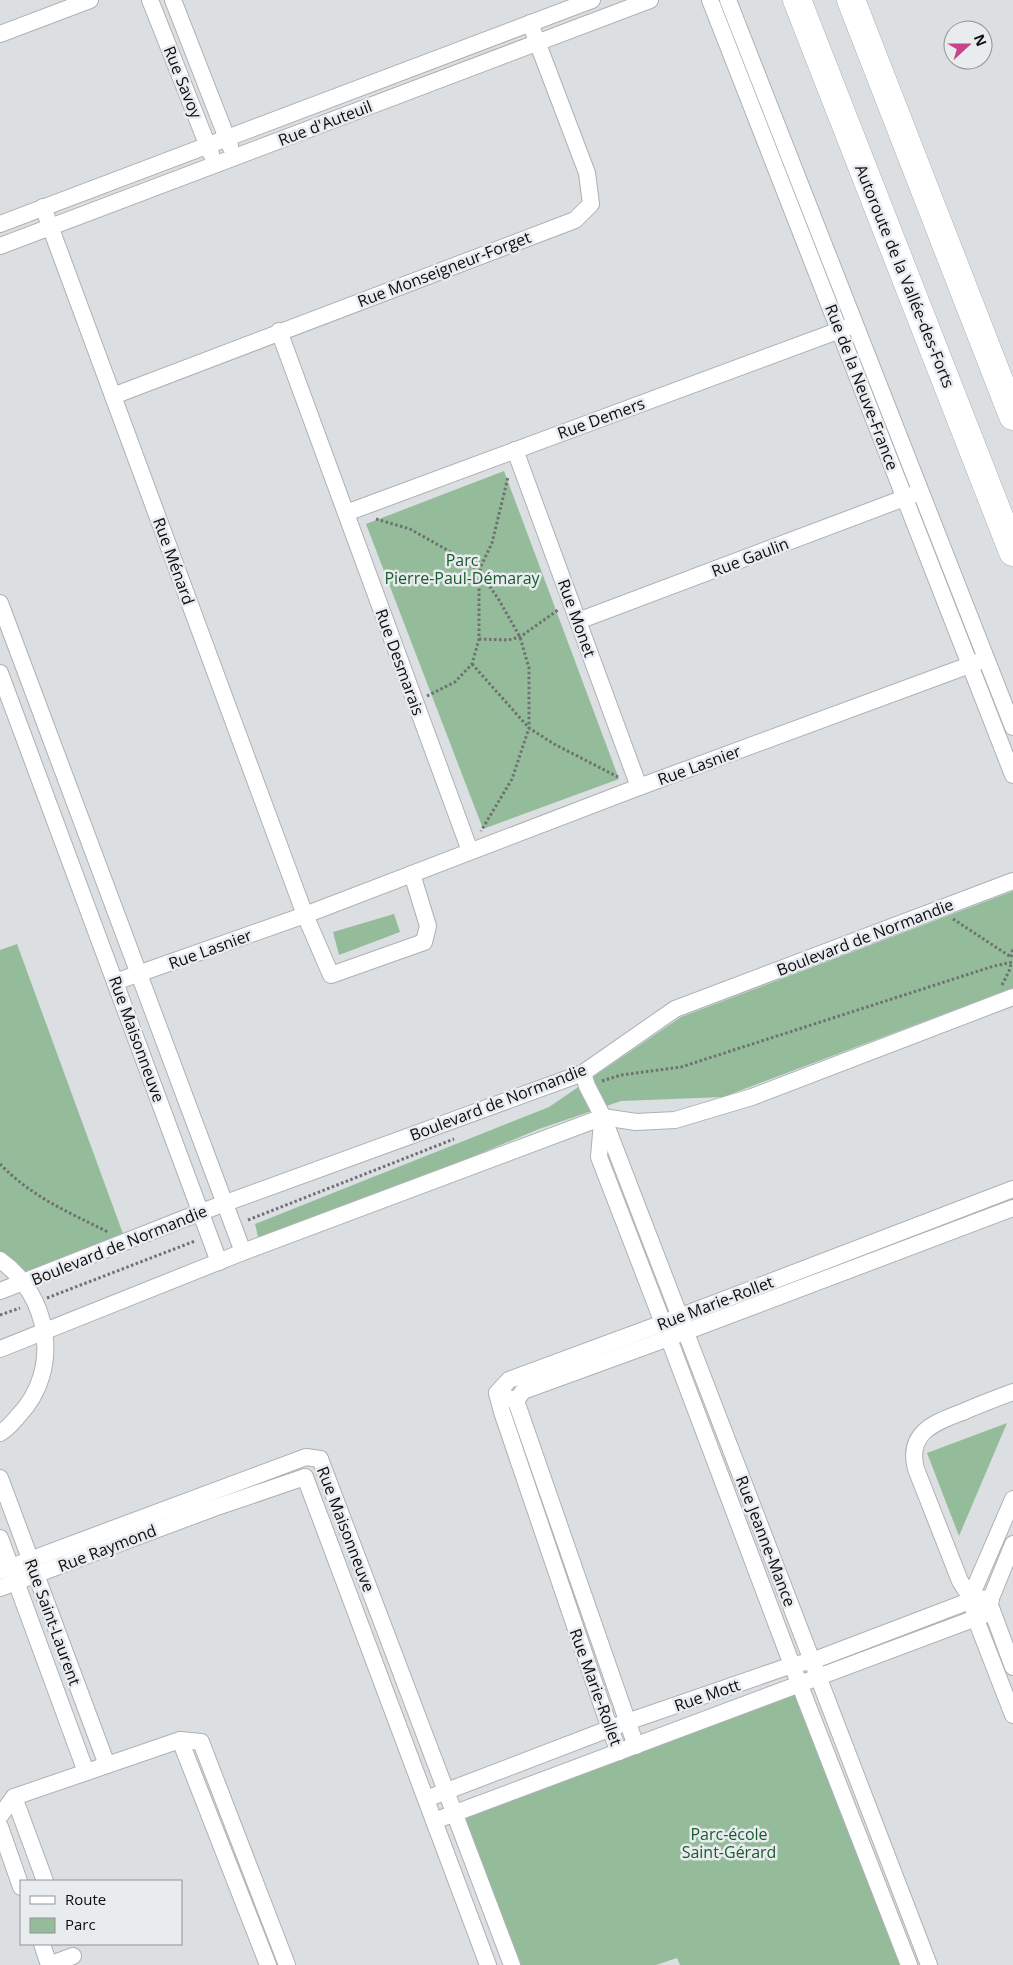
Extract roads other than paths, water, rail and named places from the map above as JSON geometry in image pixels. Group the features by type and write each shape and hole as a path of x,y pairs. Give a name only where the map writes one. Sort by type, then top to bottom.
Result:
{"highway":[{"name":"Autoroute de la Vallée-des-Forts","path":"797,0 1013,552"},
{"path":"851,0 1013,416"}],"street":[{"path":"0,34 90,0"},
{"name":"Rue Savoy","path":"150,0 215,165"},
{"name":"Rue Savoy","path":"174,0 234,157"},
{"name":"Rue d'Auteuil","path":"0,224 592,0"},
{"name":"Rue d'Auteuil","path":"0,246 650,0"},
{"name":"Rue de la Neuve-France","path":"710,0 1013,774"},
{"name":"Rue de la Neuve-France","path":"728,0 1013,727"},
{"name":"Rue Monseigneur-Forget","path":"113,396 575,220 591,204 588,173 530,23"},
{"name":"Rue Ménard","path":"43,207 305,915"},
{"name":"Rue Demers","path":"349,512 855,324"},
{"name":"Rue Desmarais","path":"279,332 349,512 415,702 470,851"},
{"name":"Rue Monet","path":"515,450 639,787"},
{"name":"Rue Gaulin","path":"578,621 921,492"},
{"name":"Rue Maisonneuve","path":"0,603 4,628 77,808 243,1252"},
{"name":"Rue Lasnier","path":"115,982 305,915 639,787 986,659"},
{"name":"Rue Maisonneuve","path":"0,673 220,1262"},
{"path":"54,817 77,808"},
{"path":"305,915 331,975 424,942 428,926 412,874"},
{"name":"Boulevard de Normandie","path":"0,1292 224,1203 585,1079 675,1009 1013,881"},
{"path":"0,1349 243,1252 603,1117 636,1122 675,1120 752,1097 1005,995"},
{"name":"Rue Jeanne-Mance","path":"585,1079 603,1117 928,1965"},
{"name":"Rue Jeanne-Mance","path":"603,1117 599,1157 792,1665 909,1965"},
{"name":"Rue Marie-Rollet","path":"636,1746 516,1401 523,1391 666,1330 680,1316 1013,1189"},
{"name":"Rue Marie-Rollet","path":"619,1752 505,1421 498,1393 509,1380 666,1330 686,1332 1013,1208"},
{"path":"936,1218 942,1235"},
{"path":"0,1260 24,1283 36,1302 45,1332 46,1345 44,1367 38,1387 29,1405 0,1434"},
{"path":"972,1600 960,1581 916,1469 914,1458 915,1446 920,1436 932,1424 1013,1392"},
{"path":"498,1393 516,1401"},
{"name":"Rue Raymond","path":"0,1588 9,1573 33,1567 211,1500 306,1456 320,1459"},
{"name":"Rue Maisonneuve","path":"488,1965 305,1477 320,1459 512,1965"},
{"name":"Rue Raymond","path":"211,1500 305,1477"},
{"name":"Rue Saint-Laurent","path":"0,1478 107,1765"},
{"path":"1013,1499 975,1586 972,1600 975,1617 1013,1715"},
{"name":"Rue Saint-Laurent","path":"0,1538 9,1573 86,1772"},
{"path":"1013,1544 991,1605 1013,1666"},
{"name":"Rue Mott","path":"426,1799 627,1722 792,1665 812,1660 972,1600 991,1605"},
{"name":"Rue Mott","path":"434,1821 801,1685 975,1617 991,1605"},
{"path":"180,1740 268,1965"},
{"path":"0,1816 14,1797 180,1740 201,1742 287,1965"},
{"path":"14,1797 45,1880"},
{"path":"0,1827 20,1883"},
{"path":"241,1895 258,1889"},
{"path":"42,1945 49,1965 72,1955"}],"park label":[{"name":"Parc Pierre-Paul-Démaray","path":"462,569"},
{"name":"Parc-école Saint-Gérard","path":"729,1843"}]}
